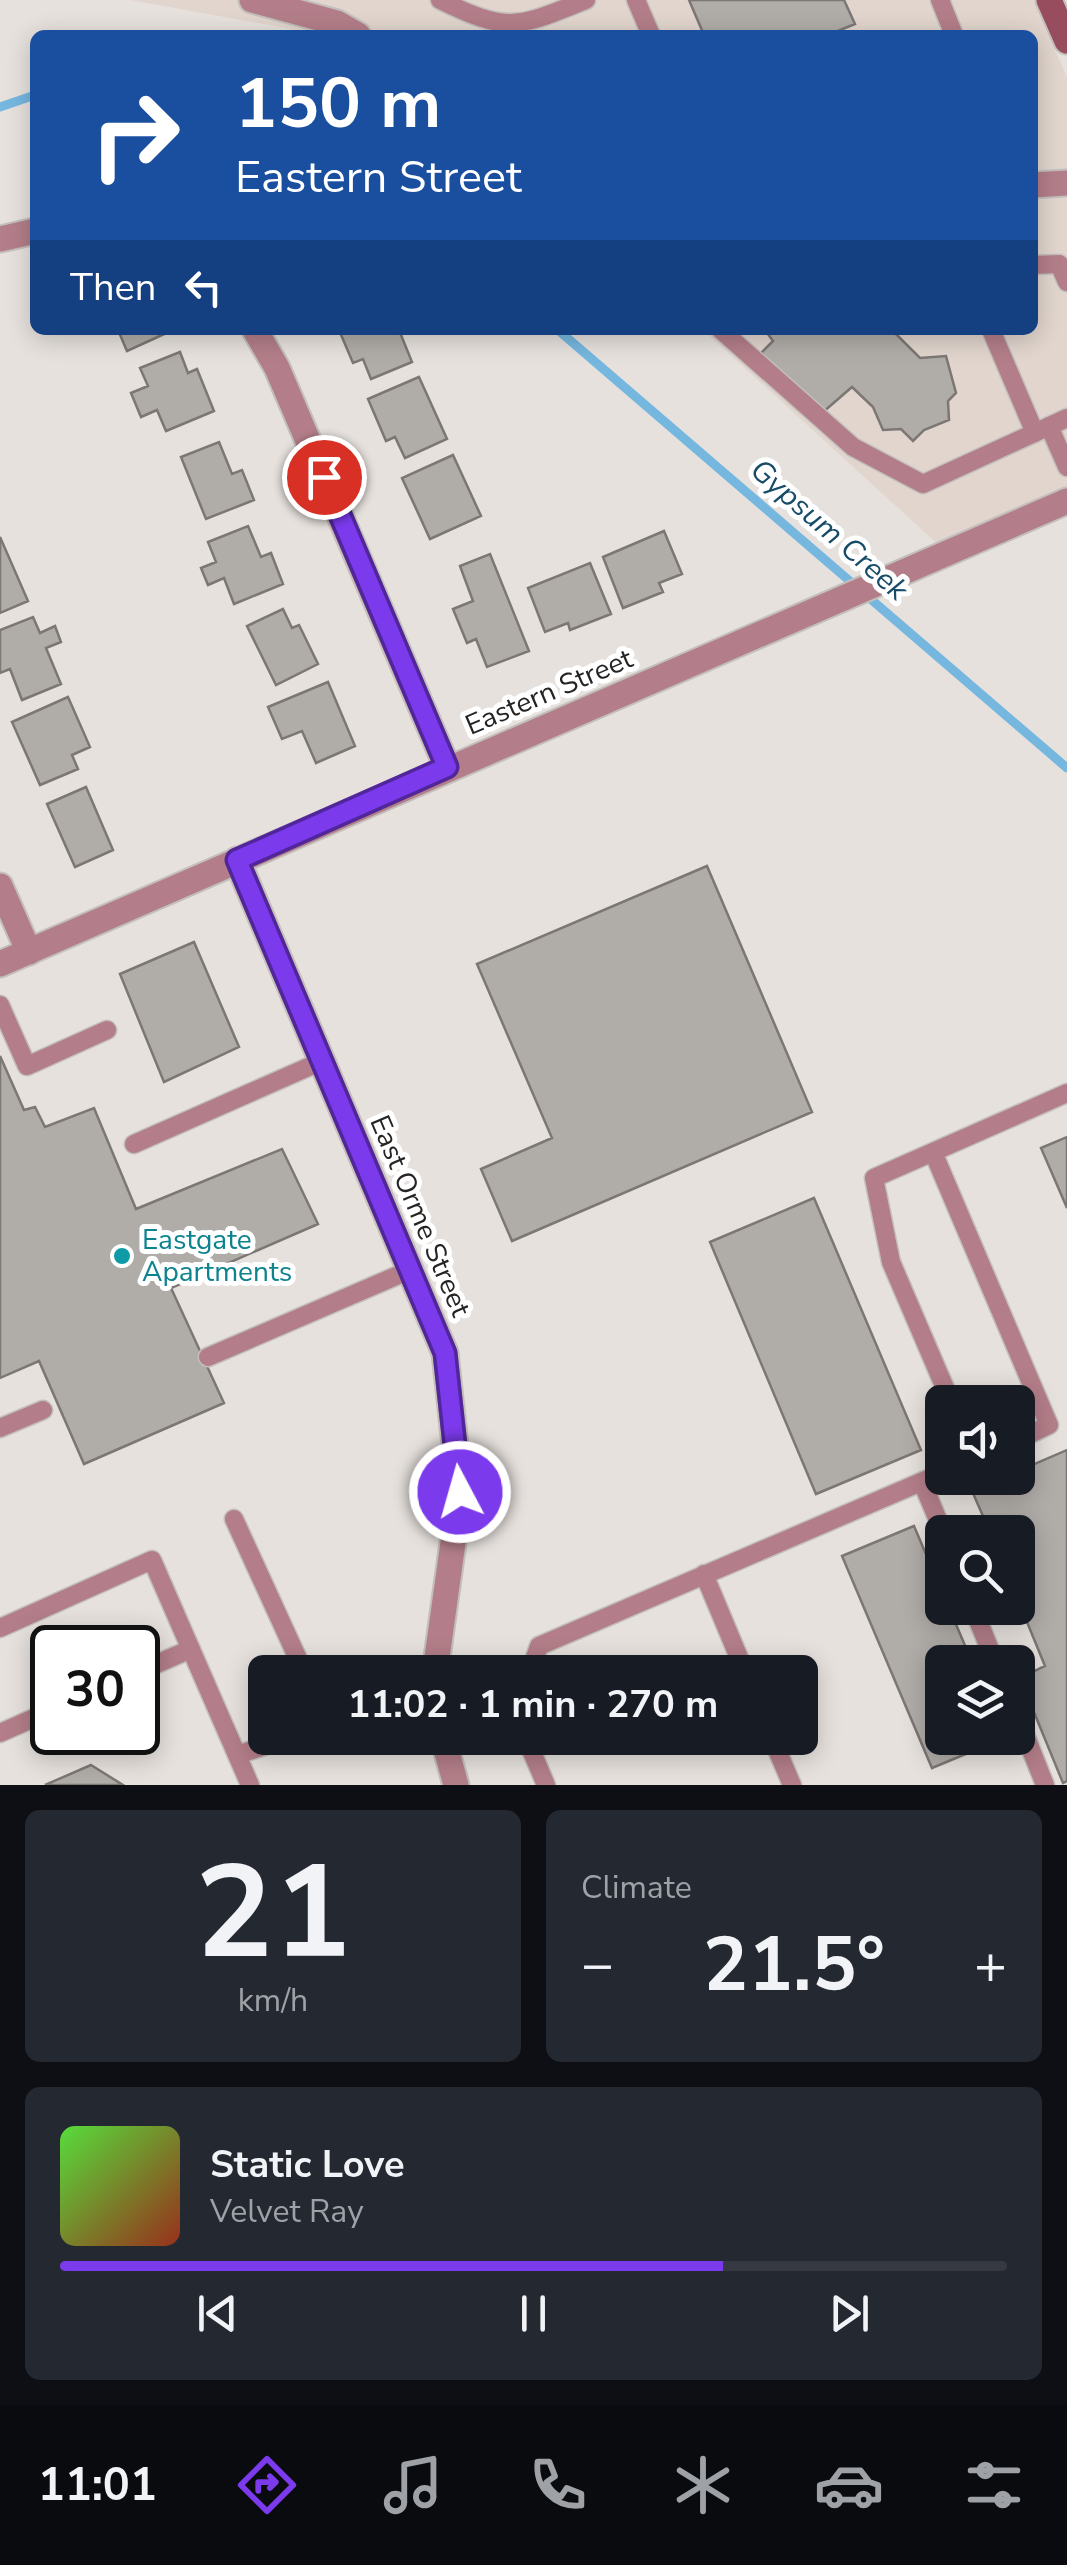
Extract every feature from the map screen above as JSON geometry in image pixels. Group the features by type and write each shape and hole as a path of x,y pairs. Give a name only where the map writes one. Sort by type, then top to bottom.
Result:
{"main road":[{"path":"1050,0 1067,41"}],"street":[{"path":"252,0 337,23 349,30"},
{"path":"1038,185 1067,183"},
{"path":"0,239 30,232"},
{"path":"257,335 277,368 447,767"},
{"name":"Eastern Street","path":"0,964 1067,501"},
{"name":"East Orme Street","path":"237,860 445,1353 460,1492 437,1655"},
{"path":"0,886 29,952"},
{"path":"446,1755 448,1783"}],"lane":[{"path":"440,0 476,18 522,26 586,0"},
{"path":"636,0 649,30"},
{"path":"940,0 952,30"},
{"path":"1038,266 1059,264 1067,282"},
{"path":"727,335 853,447 922,484 1067,418"},
{"path":"994,335 1042,429 1067,466"},
{"path":"0,1006 27,1066 106,1030"},
{"path":"134,1144 322,1061"},
{"path":"944,1385 891,1262 874,1178 1067,1093"},
{"path":"933,1152 1032,1385"},
{"path":"208,1357 410,1270"},
{"path":"1035,1392 1049,1425 1035,1432"},
{"path":"0,1428 42,1410"},
{"path":"535,1655 538,1646 925,1481"},
{"path":"922,1482 936,1515"},
{"path":"234,1519 296,1655"},
{"path":"0,1628 152,1560 250,1785"},
{"path":"704,1574 738,1655"},
{"path":"160,1662 190,1649"},
{"path":"0,1733 30,1720"},
{"path":"237,1755 248,1751"},
{"path":"533,1755 546,1785"},
{"path":"779,1755 792,1785"},
{"path":"1033,1755 1045,1785"}],"shaded area":[{"path":"131,0 1034,0 1067,78 1067,509 953,558 708,335 1038,335 1038,30 296,30"}],"building":[{"path":"689,0 844,0 855,24 840,30 702,30"},
{"path":"120,335 162,335 127,351"},
{"path":"341,335 401,335 412,362 371,379 363,359 353,363"},
{"path":"769,335 897,335 920,358 946,356 956,393 948,401 949,420 924,430 913,441 901,429 883,430 873,407 852,387 822,413 761,353 773,341"},
{"path":"180,352 188,373 197,369 214,411 166,431 157,410 141,417 131,393 148,386 140,368"},
{"path":"419,377 447,439 405,458 395,437 386,441 368,399"},
{"path":"219,442 232,474 242,470 254,500 206,519 181,457"},
{"path":"453,455 481,516 430,539 402,478"},
{"path":"248,526 261,557 271,553 283,584 234,604 224,578 208,585 201,568 216,562 208,542"},
{"path":"664,531 682,574 659,583 663,592 623,608 603,557"},
{"path":"0,537 28,601 0,613"},
{"path":"490,554 529,651 487,667 476,639 467,643 453,609 473,601 460,566"},
{"path":"590,563 611,614 570,630 568,623 545,632 528,588"},
{"path":"283,609 292,628 299,625 318,664 276,685 247,626"},
{"path":"33,617 40,633 55,626 61,642 46,648 61,684 22,700 10,669 0,673 0,630"},
{"path":"328,682 355,746 316,763 302,731 282,739 268,707"},
{"path":"68,697 90,747 72,755 78,769 40,785 12,722"},
{"path":"86,787 113,850 75,867 47,804"},
{"path":"707,866 812,1112 512,1241 481,1169 552,1138 477,964"},
{"path":"194,942 239,1047 164,1082 120,974"},
{"name":"Eastgate Apartments","path":"0,1056 24,1110 35,1107 45,1127 94,1108 136,1209 282,1149 318,1224 171,1288 224,1403 84,1464 39,1361 0,1378"},
{"path":"1067,1137 1067,1208 1041,1148"},
{"path":"814,1198 921,1450 816,1494 710,1242"},
{"path":"1067,1450 1067,1781 1063,1783 1035,1715 1035,1671 1045,1666 1028,1625 1035,1625 1035,1515 983,1515 974,1495 1035,1495 1035,1464"},
{"path":"914,1526 925,1552 925,1625 956,1625 965,1645 925,1645 925,1752 842,1556"},
{"path":"926,1755 963,1755 932,1768"},
{"path":"91,1765 123,1785 45,1785"}],"waterway":[{"name":"Gypsum Creek","path":"0,107 30,97"},
{"name":"Gypsum Creek","path":"564,335 1067,768"}],"place":[{"name":"Eastgate Apartments","path":"122,1256"}],"route":[{"path":"324,477 447,767 237,860 445,1353 460,1492"}]}
